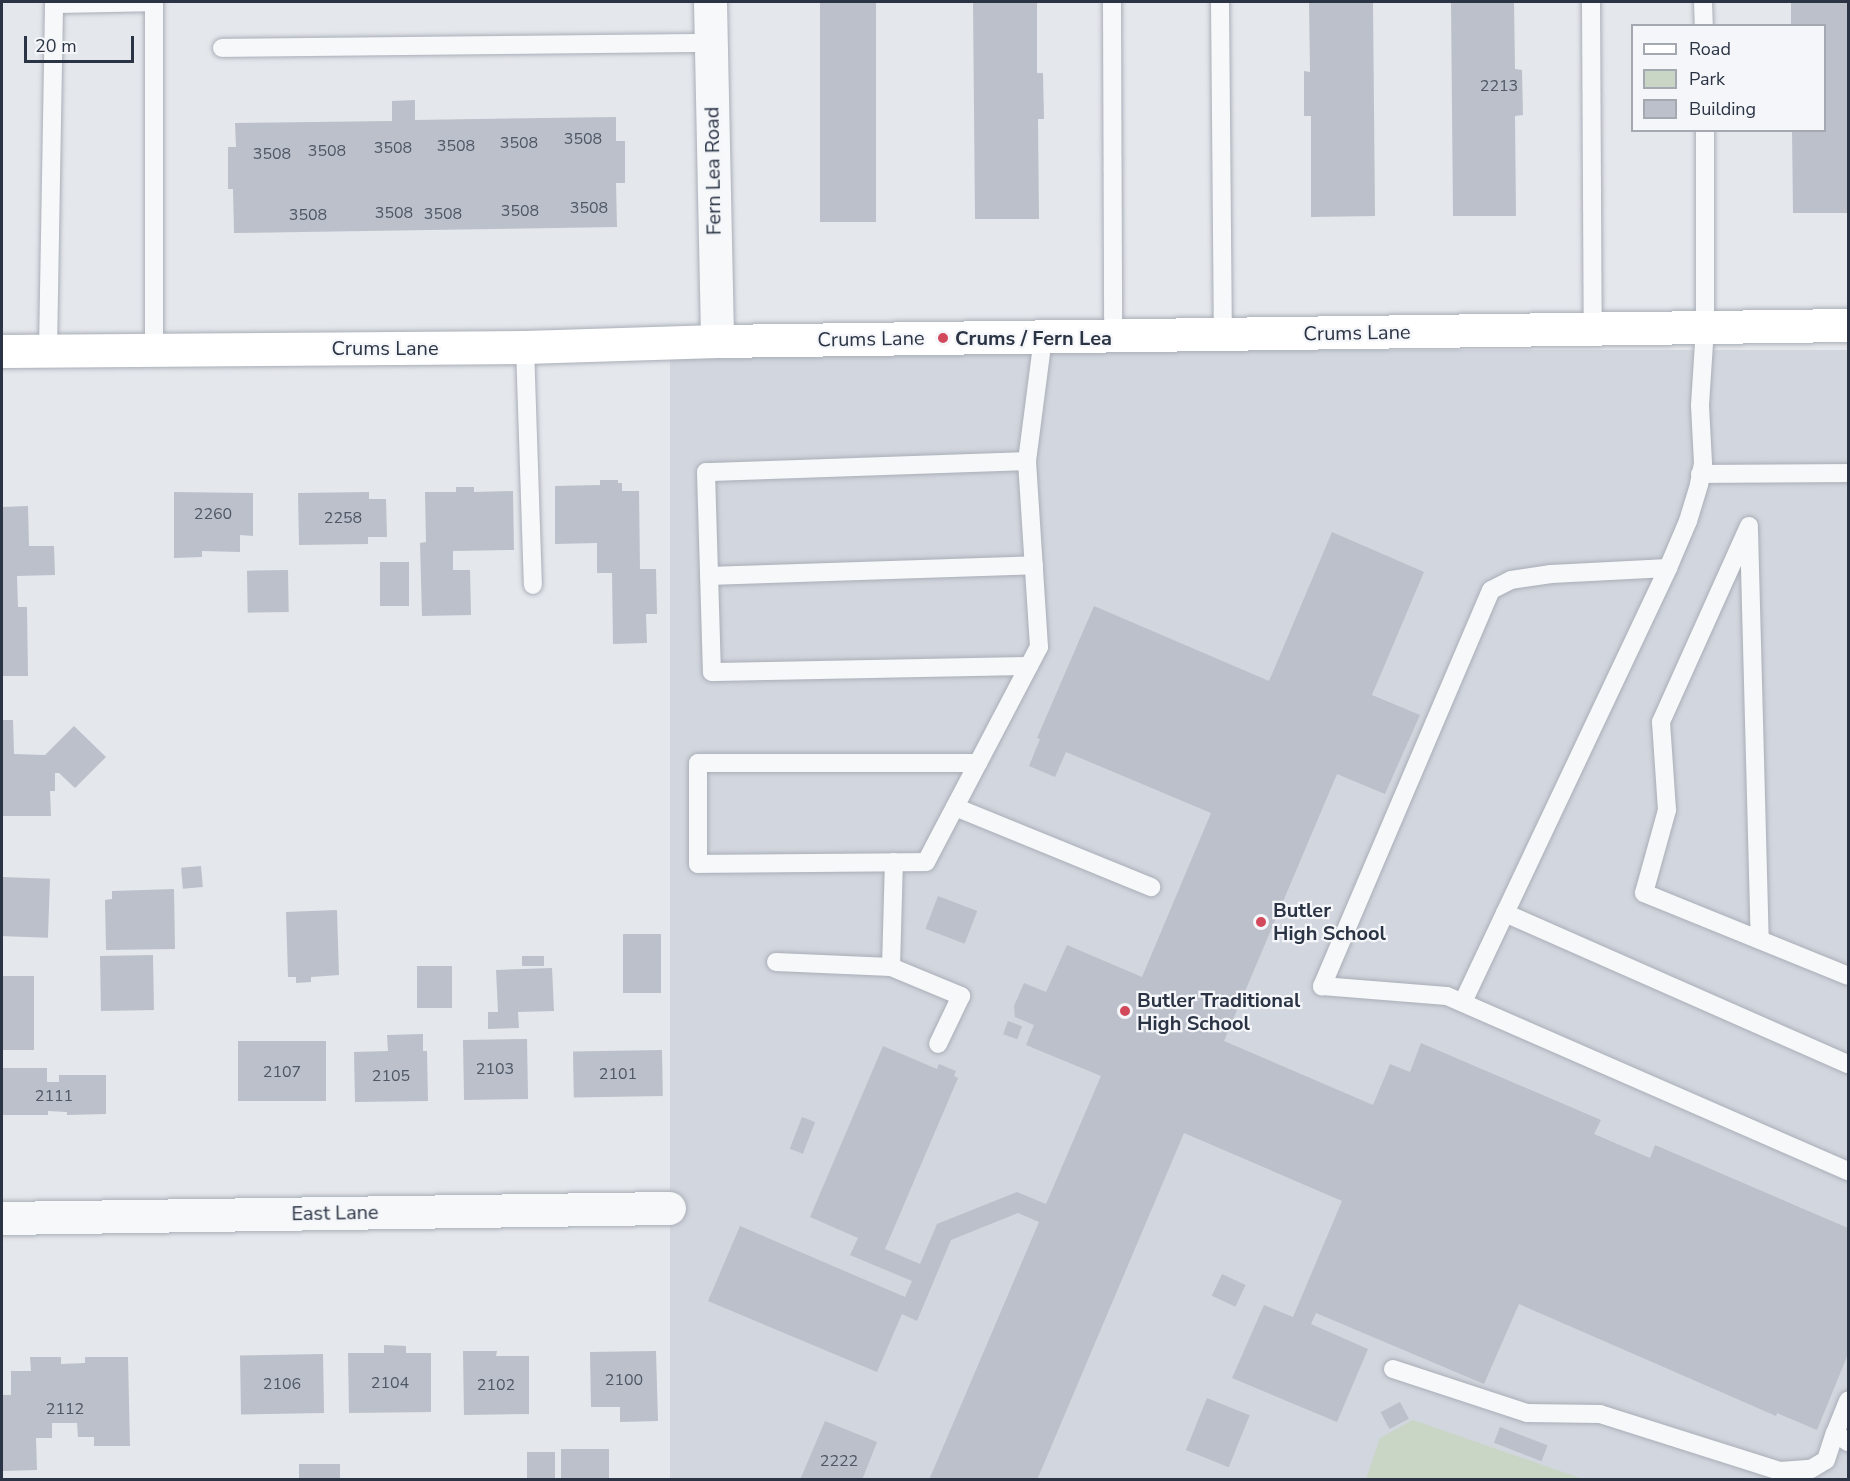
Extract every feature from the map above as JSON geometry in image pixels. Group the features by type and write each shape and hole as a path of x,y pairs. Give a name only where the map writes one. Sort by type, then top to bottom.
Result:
{"main road":[{"name":"Crums Lane","path":"2,351 525,347 717,341 1848,325"}],"street":[{"name":"Fern Lea Road","path":"710,2 717,341"},
{"name":"East Lane","path":"2,1218 669,1208"}],"lane":[{"path":"48,350 54,4 154,2 154,350"},
{"path":"1112,2 1113,337"},
{"path":"1220,2 1224,334"},
{"path":"1591,2 1593,330"},
{"path":"1703,2 1704,24"},
{"path":"222,48 710,43"},
{"path":"1463,1002 1688,521 1703,463 1700,405 1705,328 1705,132"},
{"path":"978,763 698,763 698,864 926,862 1039,647 1027,461 1043,338"},
{"path":"525,347 533,585"},
{"path":"1027,461 706,472 712,672 1029,666"},
{"path":"1701,474 1848,473"},
{"path":"1760,940 1749,526 1661,722 1666,810 1644,893 1848,976"},
{"path":"709,576 1034,565"},
{"path":"1668,568 1551,574 1511,580 1491,590 1322,986 1447,996 1848,1172"},
{"path":"954,807 1151,887"},
{"path":"891,967 894,862"},
{"path":"1505,913 1848,1064"},
{"path":"776,962 891,967 962,996 939,1044"},
{"path":"1394,1369 1527,1413 1600,1414 1780,1472 1811,1469 1826,1460 1841,1437 1848,1400"}],"shaded area":[{"name":"Butler High School","path":"670,350 1848,350 1848,1479 670,1479"}],"green space":[{"path":"1413,1420 1583,1479 1366,1479 1380,1438"}],"building":[{"path":"820,2 876,2 876,222 820,222"},
{"path":"973,2 1037,2 1037,73 1043,73 1044,119 1038,119 1039,219 975,219"},
{"path":"1309,2 1373,2 1375,216 1311,217 1311,116 1304,116 1304,71 1310,72"},
{"path":"1451,2 1514,2 1515,69 1522,70 1523,115 1515,116 1516,216 1453,216"},
{"path":"1791,2 1848,2 1848,213 1793,213 1792,132 1826,132 1826,24 1791,24"},
{"path":"415,100 415,120 616,117 616,141 625,141 625,183 616,183 617,227 234,233 233,189 228,189 228,147 236,147 235,123 392,121 392,101"},
{"path":"600,480 618,480 618,483 622,483 622,491 639,491 640,569 656,569 657,614 646,614 647,643 613,644 612,573 597,573 597,543 555,544 555,486 600,485"},
{"path":"456,487 474,487 474,492 513,491 514,550 453,551 453,570 470,570 471,615 422,616 420,543 426,542 425,492 456,492"},
{"path":"174,492 253,493 253,536 240,535 240,552 202,551 202,557 174,558"},
{"path":"369,492 369,499 386,499 387,537 368,537 368,544 299,545 298,493"},
{"path":"28,506 29,546 54,546 55,575 17,576 18,607 27,607 28,676 2,676 2,507"},
{"name":"Butler Traditional High School","path":"1332,532 1424,572 1372,695 1420,715 1385,794 1337,774 1224,1041 1373,1105 1390,1064 1410,1072 1421,1043 1601,1120 1594,1134 1650,1158 1655,1145 1848,1228 1848,1354 1817,1430 1777,1413 1776,1416 1519,1304 1484,1384 1316,1313 1311,1324 1368,1349 1337,1422 1232,1378 1264,1305 1293,1317 1342,1201 1184,1133 1037,1480 929,1480 1039,1222 1018,1213 951,1240 917,1321 902,1314 877,1372 708,1301 740,1226 905,1297 912,1281 850,1255 858,1238 810,1217 883,1046 937,1069 939,1064 956,1071 954,1076 958,1078 885,1249 920,1264 937,1224 1017,1192 1046,1204 1101,1076 1026,1045 1034,1025 1015,1017 1014,1006 1024,983 1046,992 1067,945 1142,977 1211,813 1066,752 1055,777 1029,766 1040,739 1037,738 1094,606 1269,681"},
{"path":"380,562 409,562 409,606 380,606"},
{"path":"288,570 289,612 248,613 247,571"},
{"path":"2,720 13,720 14,754 45,755 74,726 106,757 75,788 59,773 55,773 55,791 50,791 51,816 2,816"},
{"path":"201,866 203,887 183,889 181,868"},
{"path":"2,877 50,879 48,938 2,936"},
{"path":"174,889 175,949 106,950 105,900 112,899 112,891"},
{"path":"938,896 977,911 965,944 925,929"},
{"path":"337,910 339,975 311,977 311,982 296,983 296,977 288,977 286,912"},
{"path":"623,934 661,934 661,993 623,993"},
{"path":"153,955 154,1010 101,1011 100,956"},
{"path":"522,956 544,956 544,966 522,966"},
{"path":"417,966 452,966 452,1008 417,1008"},
{"path":"552,968 554,1011 518,1012 519,1028 488,1029 488,1012 498,1012 496,970"},
{"path":"2,976 34,976 34,1050 2,1050"},
{"path":"1008,1021 1022,1026 1017,1039 1003,1034"},
{"path":"423,1034 423,1051 427,1051 428,1101 355,1102 354,1052 388,1051 387,1035"},
{"path":"527,1039 528,1099 464,1100 463,1040"},
{"path":"238,1041 326,1041 326,1101 238,1101"},
{"path":"662,1050 663,1096 574,1098 573,1052"},
{"path":"2,1068 47,1068 47,1082 59,1082 59,1075 106,1075 106,1114 67,1115 67,1112 48,1111 48,1115 2,1115"},
{"path":"802,1117 815,1122 803,1154 790,1149"},
{"path":"1222,1274 1246,1285 1235,1307 1212,1296"},
{"path":"384,1345 406,1346 406,1353 431,1353 431,1412 349,1413 348,1353 384,1353"},
{"path":"463,1351 497,1351 496,1356 529,1356 529,1414 464,1415"},
{"path":"656,1351 658,1421 620,1422 620,1407 591,1407 590,1352"},
{"path":"323,1354 324,1413 241,1414 240,1355"},
{"path":"30,1357 61,1357 61,1364 85,1363 85,1357 128,1357 130,1446 94,1446 94,1437 78,1437 77,1423 52,1423 52,1438 36,1438 37,1470 2,1471 2,1395 11,1395 11,1371 31,1371"},
{"path":"1207,1398 1250,1415 1229,1467 1186,1450"},
{"path":"1400,1402 1409,1419 1389,1429 1381,1412"},
{"path":"825,1421 877,1442 862,1480 800,1480"},
{"path":"1500,1427 1548,1445 1542,1461 1494,1443"},
{"path":"561,1449 609,1449 609,1480 561,1480"},
{"path":"527,1452 555,1452 555,1480 527,1480"},
{"path":"299,1464 340,1464 340,1480 299,1480"}],"place":[{"name":"Crums / Fern Lea","path":"943,338"},
{"name":"Butler High School","path":"1261,922"},
{"name":"Butler Traditional High School","path":"1125,1011"}]}
